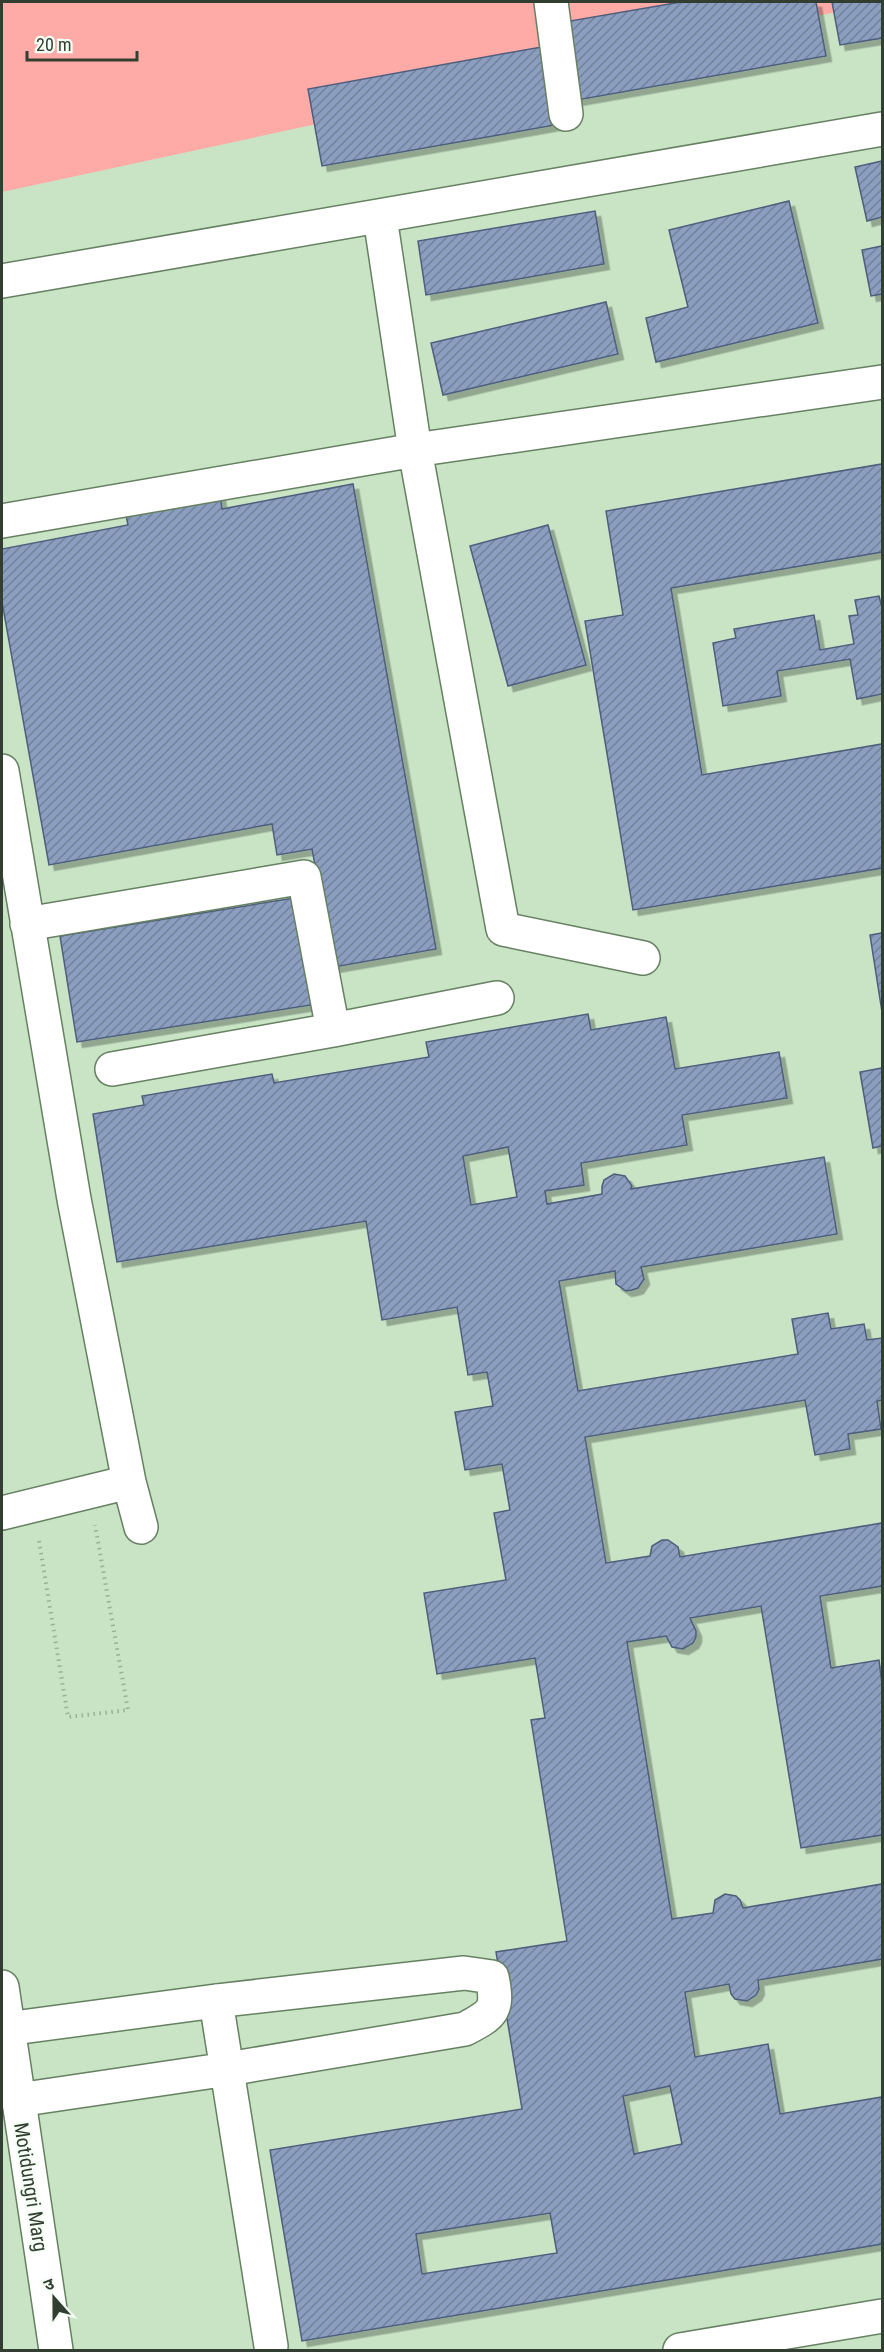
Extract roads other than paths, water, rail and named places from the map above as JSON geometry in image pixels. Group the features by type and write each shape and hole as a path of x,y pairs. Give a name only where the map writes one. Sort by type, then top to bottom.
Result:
{"street":[{"path":"551,2 566,114"},
{"path":"2,280 380,217 882,129"},
{"path":"380,217 415,450 503,929 643,958"},
{"path":"2,521 415,450 882,382"},
{"path":"2,771 74,1199 129,1482 141,1527"},
{"path":"27,924 304,877 333,1030"},
{"path":"112,1069 497,998"},
{"path":"2,1513 129,1482"},
{"path":"6,2029 216,2001 464,1973 492,1977 496,1998 488,2016 465,2029 228,2069 18,2100"},
{"name":"Motidungri Marg","path":"2,1987 6,2029 56,2350"},
{"path":"216,2001 271,2346"},
{"path":"680,2350 882,2316"}]}
